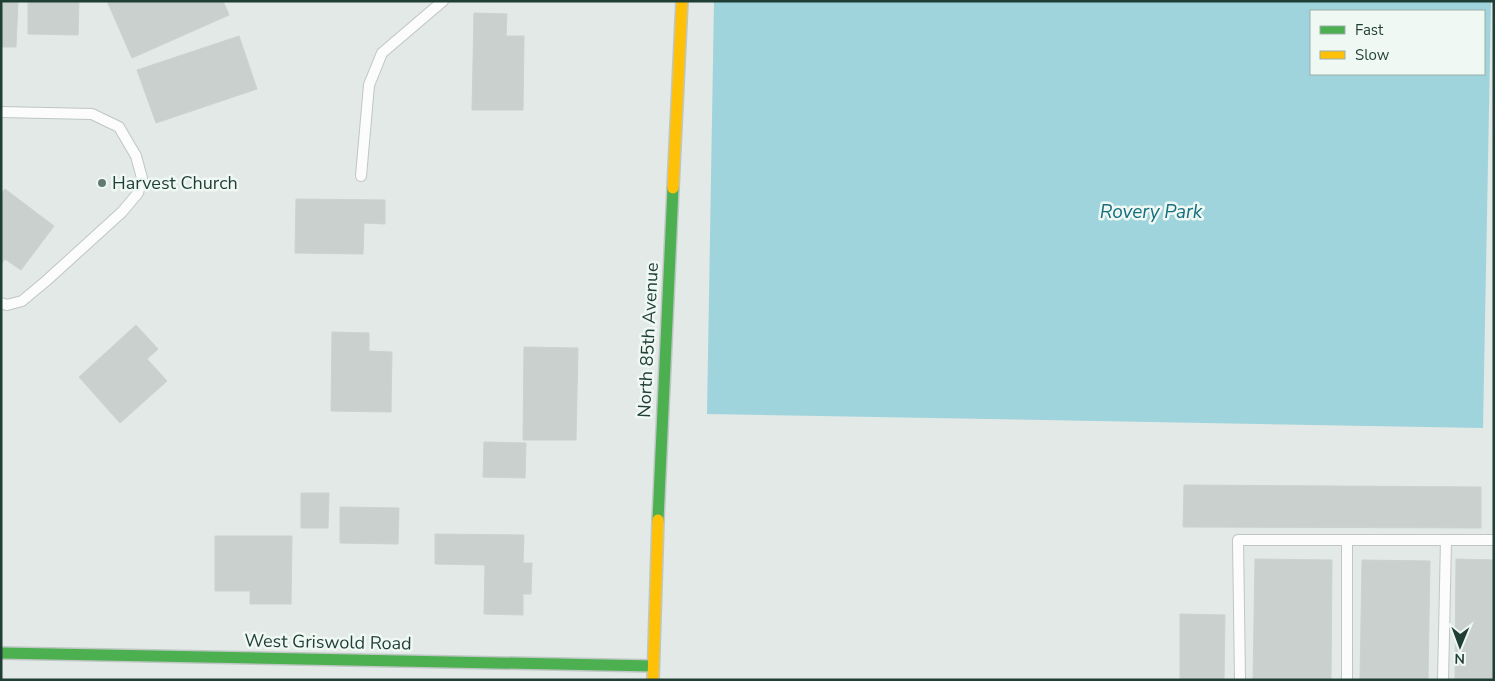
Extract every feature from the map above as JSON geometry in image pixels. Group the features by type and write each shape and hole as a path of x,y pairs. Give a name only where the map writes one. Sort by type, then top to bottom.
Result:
{"street":[{"name":"North 85th Avenue","path":"653,680 660,467 682,1"},
{"name":"West Griswold Road","path":"1,653 653,666"}],"lane":[{"path":"361,176 369,85 382,53 443,1"},
{"path":"1,112 92,114 119,127 136,156 142,178 138,193 122,212 46,281 22,301 7,305 1,303"},
{"path":"1240,680 1238,540 1494,540"},
{"path":"1347,540 1347,680"},
{"path":"1443,680 1446,540"}],"water":[{"name":"Rovery Park","path":"714,1 1491,1 1483,428 707,414"}],"building":[{"path":"1,1 18,1 16,47 1,47"},
{"path":"28,1 79,1 78,35 28,34"},
{"path":"107,1 223,1 229,15 132,58"},
{"path":"474,13 507,14 506,36 524,36 523,110 472,110"},
{"path":"239,36 257,89 156,123 137,70"},
{"path":"5,189 54,226 21,270 5,259 1,264 1,194"},
{"path":"296,199 385,200 385,224 364,223 363,254 295,253"},
{"path":"136,325 158,349 147,359 167,381 120,423 79,377"},
{"path":"332,332 369,333 369,351 392,352 391,412 331,411"},
{"path":"524,347 578,348 576,440 523,440"},
{"path":"484,442 526,443 525,478 483,477"},
{"path":"1184,485 1481,487 1481,528 1183,527"},
{"path":"301,493 329,493 328,528 301,528"},
{"path":"340,507 399,508 398,544 340,543"},
{"path":"435,534 524,535 523,563 532,563 531,594 523,594 523,615 484,614 485,565 435,564"},
{"path":"215,536 292,536 291,604 250,604 250,591 215,591"},
{"path":"1255,559 1332,560 1331,680 1253,680"},
{"path":"1456,559 1494,560 1494,680 1455,680"},
{"path":"1362,560 1430,561 1428,680 1360,680"},
{"path":"1180,614 1225,615 1224,680 1180,680"}],"traffic: fast":[{"path":"658,520 673,188"},
{"path":"1,653 653,666"}],"traffic: slow":[{"path":"673,188 682,1"},
{"path":"653,680 658,520"}],"place":[{"name":"Harvest Church","path":"102,183"}]}
